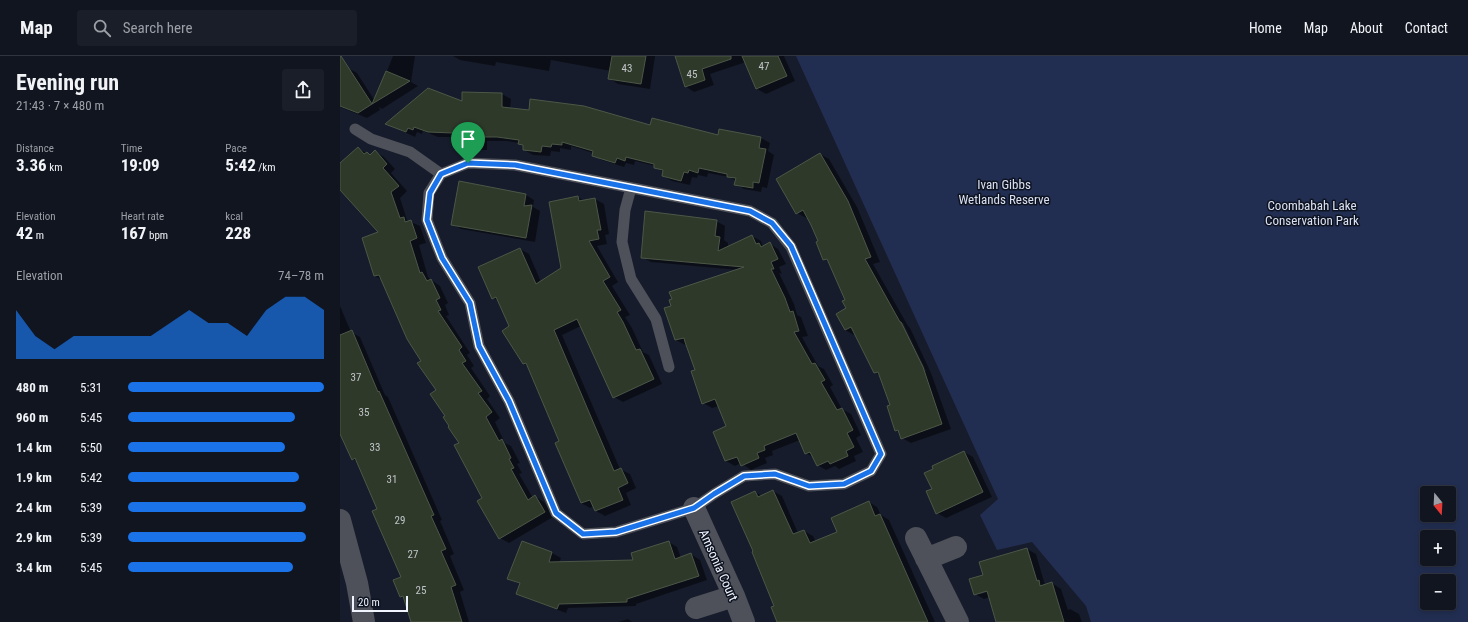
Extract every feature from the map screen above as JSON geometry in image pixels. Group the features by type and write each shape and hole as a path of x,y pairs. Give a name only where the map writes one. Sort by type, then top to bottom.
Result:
{"street":[{"name":"Amsonia Court","path":"694,508 734,596 744,622"},
{"path":"340,520 348,586 364,621"},
{"path":"916,538 958,622"},
{"path":"926,560 956,547"},
{"path":"696,608 734,596"}],"lane":[{"path":"355,129 371,139 410,152 441,174"},
{"path":"468,163 515,165 750,211 772,223 791,246 881,454 871,471 844,484 809,486 775,474 744,476 694,508 616,532 583,534 556,513 509,401 479,346 470,303 442,258 427,220 430,193 441,174 468,163"},
{"path":"631,188 625,210 622,242 631,279 656,319 669,367"}],"green space":[{"path":"796,56 1468,56 1468,622 1091,622 1086,606 1032,542 997,550 980,515 998,499"}],"building":[{"path":"340,56 372,104 358,113 340,106"},
{"path":"612,56 646,56 641,84 608,79"},
{"path":"675,56 731,56 731,59 702,69 705,80 685,87"},
{"path":"742,56 778,56 787,76 756,89"},
{"path":"386,71 410,81 372,104"},
{"path":"428,88 462,101 462,92 502,93 502,107 529,110 530,99 584,106 650,125 652,118 718,135 719,129 761,137 759,148 766,149 759,183 753,182 753,188 734,185 736,178 727,177 727,174 699,168 698,173 689,170 688,173 684,172 681,181 662,176 663,170 654,168 654,164 626,157 625,161 617,158 615,163 592,156 593,151 562,142 562,145 552,144 551,147 542,146 541,152 523,150 523,145 518,144 519,140 497,137 478,137 478,145 459,145 459,137 453,137 453,133 428,132 414,127 413,130 408,128 406,132 385,124"},
{"path":"358,147 364,154 367,152 370,155 375,150 387,164 383,168 399,186 391,192 400,218 404,217 405,222 411,220 417,238 410,241 420,273 422,272 427,281 431,279 440,298 436,300 441,310 438,311 462,347 459,350 466,361 462,363 482,391 478,393 492,412 486,417 499,441 502,439 514,468 511,469 528,500 535,495 545,512 499,539 477,501 482,498 454,445 459,443 448,427 449,426 443,417 445,416 430,394 436,390 417,363 421,361 407,339 379,275 374,276 362,238 378,232 340,190 340,163"},
{"path":"820,153 848,201 871,257 865,259 901,322 923,367 942,424 901,439 898,430 895,431 887,406 890,405 878,372 874,373 851,327 845,330 836,314 846,308 842,301 845,300 827,259 823,260 816,242 818,241 811,225 803,210 796,214 776,179"},
{"path":"459,181 526,194 524,206 532,205 526,238 451,225"},
{"path":"578,196 579,201 595,198 601,230 597,230 599,239 589,241 610,277 603,281 621,310 617,312 636,350 640,349 654,379 613,398 577,319 554,330 614,471 621,468 628,483 618,488 623,500 595,511 590,500 581,503 555,443 559,441 526,363 523,364 502,331 509,326 496,297 492,299 478,267 520,248 536,284 561,268 549,202"},
{"path":"645,211 717,220 715,236 720,237 718,251 752,235 756,244 759,243 761,247 770,242 778,259 771,262 774,269 771,269 790,312 793,311 799,331 794,332 812,364 815,363 825,380 821,382 837,410 842,408 853,430 847,433 854,447 846,451 848,456 830,464 828,461 817,466 810,452 805,454 796,433 764,446 765,450 757,453 759,458 741,466 737,457 725,461 713,432 726,426 715,399 702,404 691,371 695,370 684,338 675,340 664,308 671,306 669,300 672,299 669,292 744,267 641,258"},
{"path":"352,330 378,392 379,391 434,515 431,516 446,549 441,551 456,585 451,587 462,622 411,622 403,596 400,597 393,580 401,577 372,511 377,509 355,458 352,460 340,434 340,335"},
{"path":"964,451 983,492 936,514 926,491 932,489 924,473 933,469 932,466"},
{"path":"773,490 793,534 804,530 810,543 837,532 831,518 869,501 875,516 880,514 928,622 777,622 771,607 774,606 752,552 753,551 731,502 755,491 758,497"},
{"path":"522,541 552,552 549,562 633,560 631,553 669,541 675,559 691,553 699,576 627,599 627,602 559,604 557,609 516,594 520,583 507,579"},
{"path":"1027,548 1037,581 1039,580 1040,586 1052,582 1064,622 996,622 987,591 974,595 969,579 983,575 979,562"}],"route":[{"path":"468,163 515,165 750,211 772,223 791,246 881,454 871,471 844,484 809,486 775,474 744,476 694,508 616,532 583,534 556,513 509,401 479,346 470,303 442,258 427,220 430,193 441,174 468,163"}],"park label":[{"name":"Ivan Gibbs Wetlands Reserve","path":"1004,192"},
{"name":"Coombabah Lake Conservation Park","path":"1312,212"}]}
